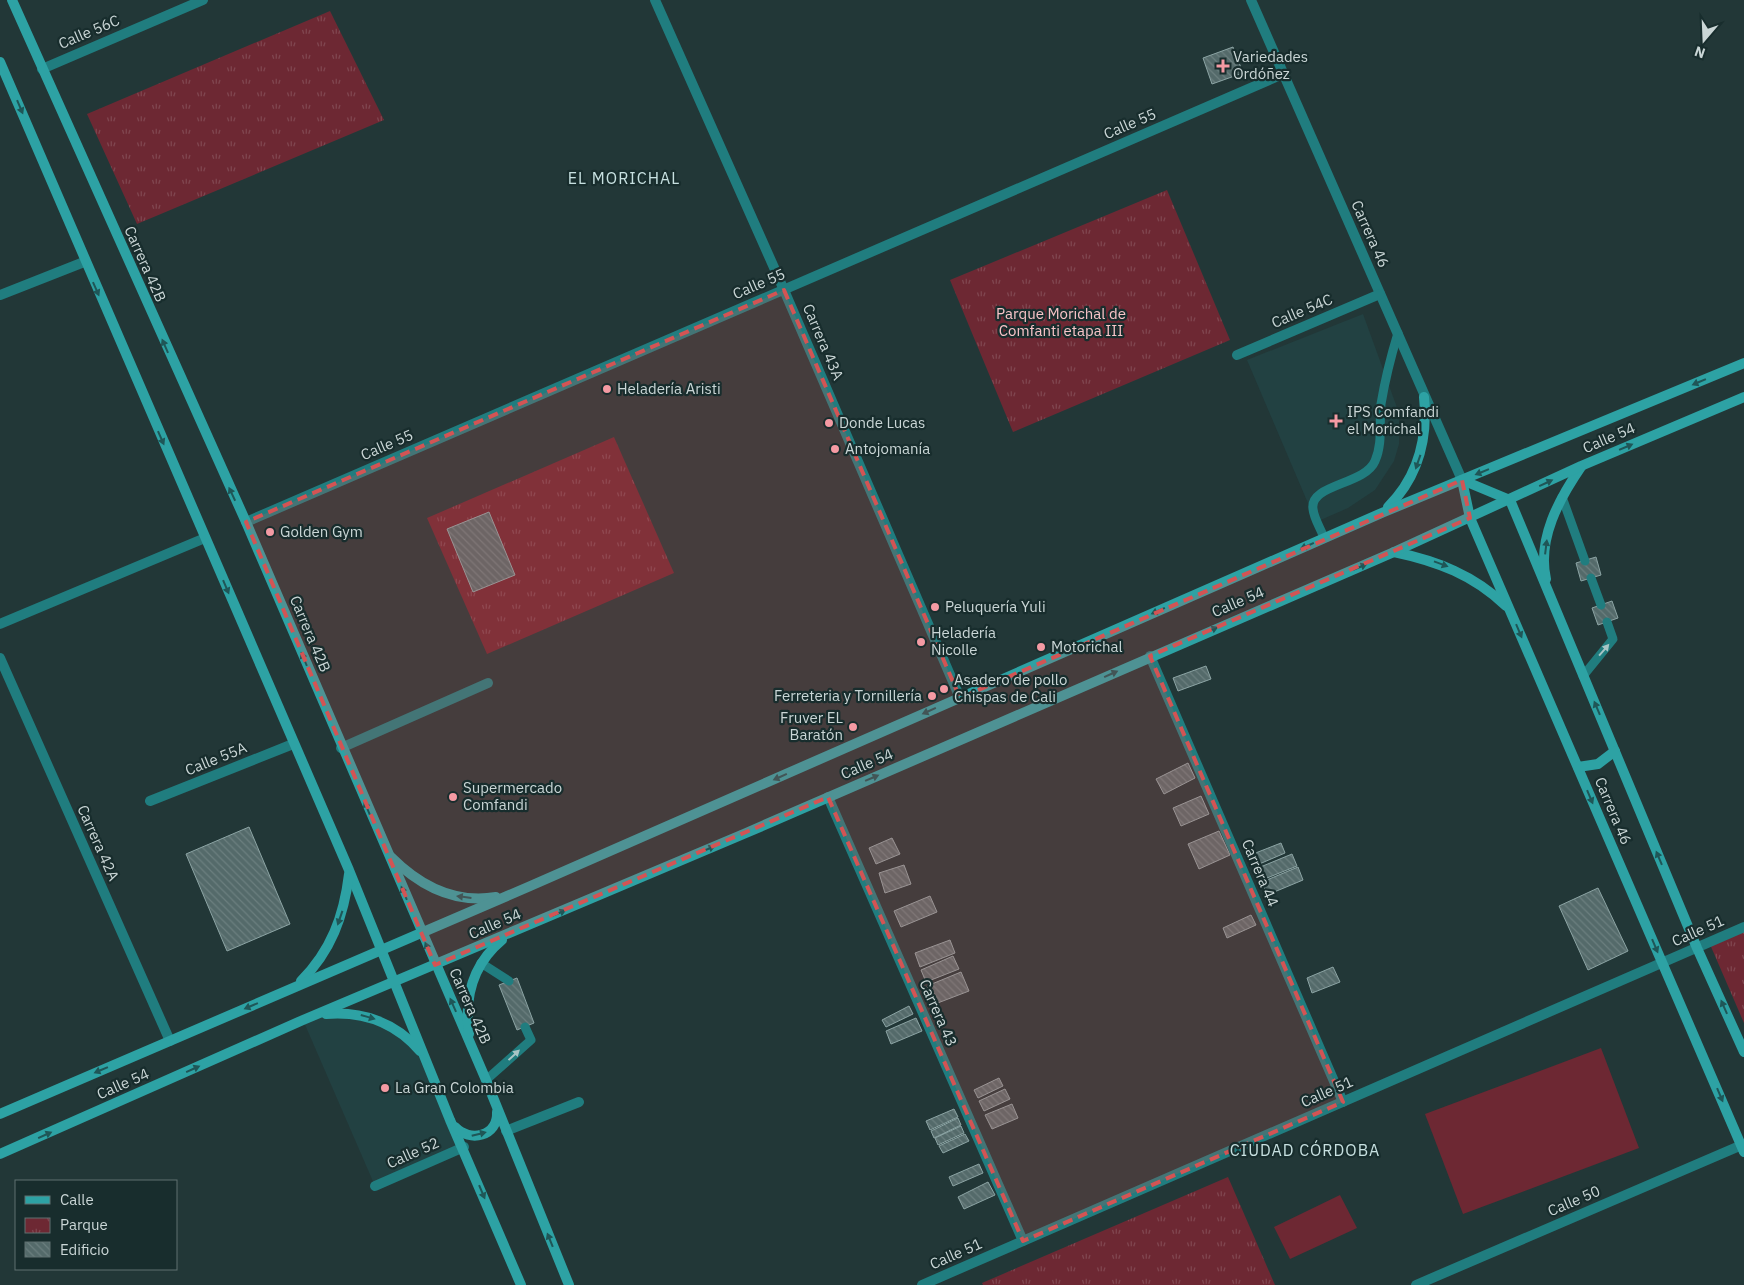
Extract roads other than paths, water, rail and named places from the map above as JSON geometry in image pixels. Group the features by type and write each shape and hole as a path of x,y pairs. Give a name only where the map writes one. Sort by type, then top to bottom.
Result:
{"main road":[{"name":"Carrera 42B","path":"12,0 246,522 420,932 486,1080 569,1285"},
{"path":"0,62 84,262 349,870 450,1120 464,1148 521,1285"},
{"name":"Calle 54","path":"0,1114 528,887 1384,512 1744,363"},
{"path":"1384,512 1408,484 1424,444 1426,429 1424,397"},
{"name":"Calle 54","path":"0,1154 303,1020 514,932 1394,552 1581,466 1744,397"},
{"path":"1550,596 1545,573 1545,550 1549,527 1562,497 1581,466"},
{"path":"1462,480 1510,500"},
{"name":"Carrera 46","path":"1462,480 1470,518 1743,1147"},
{"name":"Carrera 46","path":"1510,500 1697,948 1744,1052"},
{"path":"1394,552 1452,568 1482,585 1510,610"},
{"path":"1578,767 1598,764 1615,751"},
{"path":"387,853 403,870 421,883 449,894 485,899 507,895 528,887"},
{"path":"296,987 311,971 335,934 342,913 349,870"},
{"path":"470,1045 467,1021 468,996 481,962 495,945 514,932"},
{"path":"303,1020 341,1013 361,1015 380,1020 397,1029 412,1041 425,1056"},
{"path":"450,1120 459,1132 466,1135 480,1136 486,1133 496,1122 497,1108"}],"street":[{"name":"Calle 56C","path":"42,69 203,0"},
{"name":"Carrera 43A","path":"655,0 784,290 960,698"},
{"name":"Carrera 46","path":"1251,0 1462,480"},
{"name":"Calle 55","path":"246,522 1283,74"},
{"path":"0,295 84,262"},
{"name":"Calle 54C","path":"1236,355 1380,294"},
{"path":"0,624 205,538"},
{"name":"Carrera 44","path":"1150,656 1343,1102"},
{"name":"Carrera 42A","path":"0,658 170,1041"},
{"path":"341,748 488,683"},
{"name":"Calle 55A","path":"150,801 293,744"},
{"name":"Carrera 43","path":"828,797 1022,1241"},
{"name":"Calle 51","path":"922,1285 1744,927"},
{"path":"506,1131 579,1102"},
{"name":"Calle 50","path":"1416,1285 1743,1147"},
{"name":"Calle 52","path":"374,1186 464,1148"}],"lane":[{"path":"1324,538 1313,509 1314,500 1320,492 1358,478 1375,463 1380,444 1381,405 1398,333"},
{"path":"1562,497 1585,561"},
{"path":"1591,578 1600,605"},
{"path":"1583,676 1613,639 1607,622"},
{"path":"481,962 509,981"},
{"path":"486,1080 531,1040 525,1027"}],"place":[{"name":"Variedades Ordóñez","path":"1223,66"},
{"name":"Heladería Aristi","path":"607,389"},
{"name":"IPS Comfandi el Morichal","path":"1336,421"},
{"name":"Donde Lucas","path":"829,423"},
{"name":"Antojomanía","path":"835,449"},
{"name":"Golden Gym","path":"270,532"},
{"name":"Peluquería Yuli","path":"935,607"},
{"name":"Heladería Nicolle","path":"921,642"},
{"name":"Motorichal","path":"1041,647"},
{"name":"Asadero de pollo Chispas de Cali","path":"944,689"},
{"name":"Ferreteria y Tornillería","path":"932,696"},
{"name":"Fruver EL Baratón","path":"853,727"},
{"name":"Supermercado Comfandi","path":"453,797"},
{"name":"La Gran Colombia","path":"385,1088"}],"district":[{"name":"EL MORICHAL","path":"624,178"},
{"name":"CIUDAD CÓRDOBA","path":"1305,1150"}],"park label":[{"name":"Parque Morichal de Comfanti etapa III","path":"1061,322"}]}
